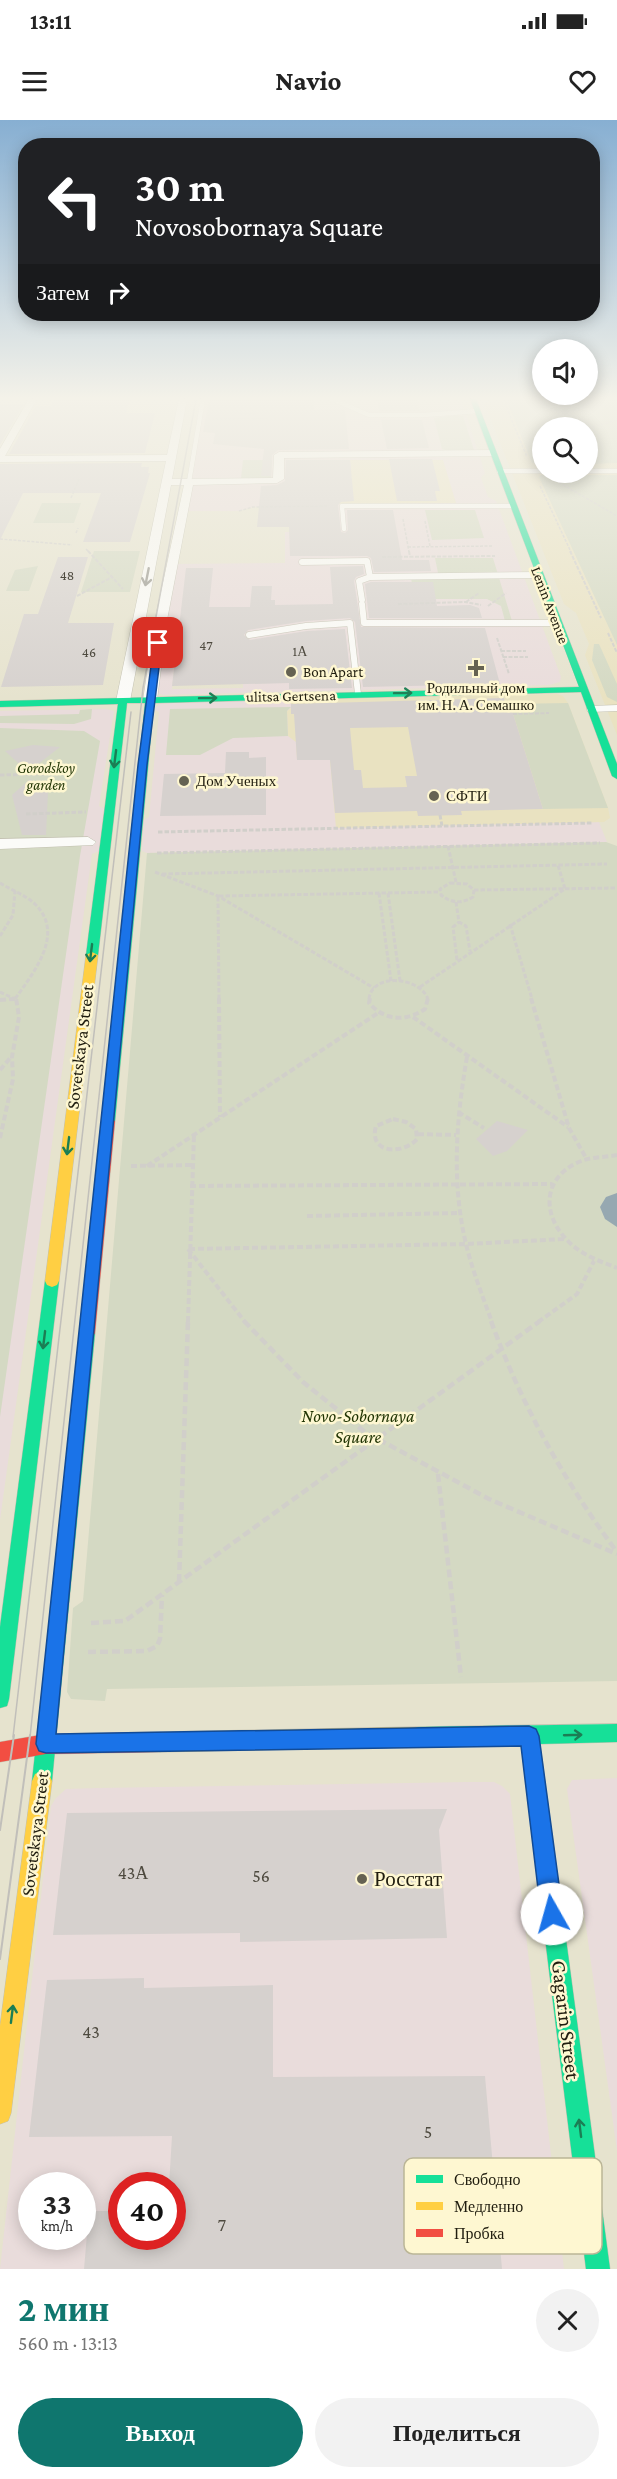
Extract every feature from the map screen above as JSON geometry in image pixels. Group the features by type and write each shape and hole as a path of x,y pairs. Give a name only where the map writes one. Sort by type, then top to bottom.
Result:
{"street":[{"name":"Sovetskaya Street","path":"0,1699 123,701 164,499"},
{"name":"Sovetskaya Street","path":"0,2113 46,1744 150,700 161,620 185,499"},
{"name":"Lenin Avenue","path":"510,499 617,776"},
{"name":"ulitsa Gertsena","path":"0,704 583,689"},
{"path":"0,844 88,843"},
{"path":"0,1752 46,1744 617,1733"},
{"name":"Gagarin Street","path":"529,1736 584,2158"},
{"name":"Gagarin Street","path":"596,2254 598,2269"}],"lane":[{"path":"344,529 342,506 512,506"},
{"path":"302,562 368,561 370,577"},
{"path":"539,575 370,577 359,580 364,623 557,623"},
{"path":"249,635 306,626 350,623 358,694"},
{"path":"590,709 617,708"}],"path":[{"path":"546,499 601,618"},
{"path":"588,499 617,516"},
{"path":"240,511 253,507 342,506"},
{"path":"422,506 430,546"},
{"path":"76,533 78,528"},
{"path":"405,534 410,557"},
{"path":"0,539 72,545"},
{"path":"408,547 492,546"},
{"path":"86,549 123,589"},
{"path":"368,561 375,557 495,556"},
{"path":"77,596 112,577"},
{"path":"362,602 465,602 488,606 506,593"},
{"path":"430,594 432,602"},
{"path":"492,623 511,683"},
{"path":"608,633 617,653"},
{"path":"501,651 526,651"},
{"path":"503,657 528,657"},
{"path":"513,714 549,713"},
{"path":"0,775 47,774"},
{"path":"26,814 93,812"},
{"path":"440,815 442,826"},
{"path":"155,832 592,823"},
{"path":"153,853 600,843"},
{"path":"448,846 456,882"},
{"path":"162,874 607,864"},
{"path":"558,865 565,889"},
{"path":"151,870 218,896 374,988"},
{"path":"440,892 446,884 456,882 467,884 474,890 617,888"},
{"path":"0,883 37,906 44,916 47,936 39,965 15,999 19,1017 12,1057 13,1079 0,1138"},
{"path":"420,987 470,951 565,889"},
{"path":"218,896 440,892 447,900 456,902 471,899 474,890"},
{"path":"0,936 7,929 16,910 15,891"},
{"path":"379,893 391,981"},
{"path":"388,893 400,981"},
{"path":"218,896 220,1117"},
{"path":"456,902 459,922"},
{"path":"459,922 466,926 470,951"},
{"path":"457,960 453,927 459,922"},
{"path":"510,924 569,1128 586,1158"},
{"path":"391,981 400,981 420,987 425,992 428,1003 425,1009 413,1017 392,1018 378,1013 369,1004 369,998 374,988 391,981"},
{"path":"0,992 15,999"},
{"path":"0,1000 15,999"},
{"path":"147,1166 378,1013"},
{"path":"413,1017 569,1128"},
{"path":"0,1070 12,1057"},
{"path":"467,1057 456,1135 460,1213 466,1244 501,1350 535,1423 573,1490 617,1553"},
{"path":"458,1112 484,1128"},
{"path":"393,1119 412,1125 418,1134 414,1144 394,1151 380,1146 373,1136 376,1126 393,1119"},
{"path":"178,1583 190,1186 194,1134"},
{"path":"418,1134 456,1135"},
{"path":"617,1155 586,1158 566,1168 552,1184 548,1197 549,1211 554,1226 564,1239 577,1251 594,1261 617,1268 617,1273"},
{"path":"131,1166 192,1165"},
{"path":"190,1186 552,1184"},
{"path":"307,1216 460,1213"},
{"path":"188,1249 466,1244 564,1239"},
{"path":"188,1249 229,1305 291,1372 350,1422 375,1439 437,1473 553,1529 617,1553"},
{"path":"91,1623 125,1621 178,1583 577,1294 594,1261"},
{"path":"437,1473 461,1677"},
{"path":"88,1652 154,1649 160,1639 162,1594"}],"shaded area":[{"path":"184,499 496,501 561,677 560,682 549,685 163,695 157,693 175,564 285,563 285,532 307,532 306,506 253,507 239,511 182,511","holes":["243,669 243,688 172,689 174,670"]},
{"path":"335,499 455,499 456,503 333,504"},
{"path":"522,499 617,499 617,735 585,655 589,644 576,613 564,604"},
{"path":"557,694 563,696 568,703 608,808 610,818 604,822 336,828 330,760 297,760 296,742 288,736 287,711 291,708 291,699"},
{"path":"291,699 291,708 330,760 337,828 599,822 607,842 147,853 142,851 144,820 149,817 159,712 155,710 156,707 161,703"},
{"name":"Gorodskoy garden","path":"106,709 114,711 99,806 104,809 99,851 92,854 0,1520 0,711"},
{"path":"617,1778 617,2151 567,1789 572,1780"},
{"path":"494,1782 502,1786 510,1794 551,2158 404,2158 404,2254 562,2254 564,2269 0,2269 51,1806 66,1789 98,1788"}],"green space":[{"path":"549,499 617,499 617,645"},
{"path":"42,503 81,503 74,523 33,523"},
{"path":"425,510 475,510 484,538 432,540"},
{"path":"94,551 140,551 130,592 81,592"},
{"path":"435,558 493,558 512,621 505,621 501,606 487,599 415,599 410,573 438,573"},
{"path":"38,566 29,591 6,591 15,570"},
{"path":"594,644 599,644 617,684 617,702 607,697 592,660"},
{"path":"568,703 608,808 543,809 510,704"},
{"path":"291,707 287,711 288,736 233,738 200,755 166,755 170,709"},
{"path":"92,709 91,719 74,724 0,723 0,716 79,714 80,710"},
{"name":"Gorodskoy garden","path":"0,728 84,731 100,741 80,856 0,1417"},
{"name":"Novo-Sobornaya Square","path":"606,842 617,846 617,1681 107,1689 105,1701 71,1699 67,1692 73,1608 83,1601 147,853"}],"water":[{"path":"617,1193 617,1227 605,1219 600,1207 606,1197"}],"building":[{"path":"0,499 20,499 0,540"},
{"path":"99,499 142,499 130,542 83,542"},
{"path":"260,499 354,499 341,502 338,505 341,532 345,533 348,530 347,510 393,510 402,560 429,560 431,571 374,572 371,558 367,556 290,556 289,527 257,527"},
{"path":"397,499 437,501 397,501"},
{"path":"58,557 88,557 68,623 114,623 103,685 1,687 24,614 38,614"},
{"path":"363,566 364,574 356,577 354,581 361,627 485,628 500,684 363,687 355,622 350,618 306,621 248,630 244,635 250,640 307,631 345,629 352,688 289,689 289,683 172,686 186,568 213,568 209,607 250,607 252,586 272,586 271,600 275,600 275,605 333,604 330,567"},
{"path":"371,582 433,582 437,606 470,605 479,608 482,618 369,618 365,584"},
{"path":"504,698 505,704 510,704 543,809 461,811 462,815 418,816 417,811 335,813 330,760 297,760 294,714 291,714 291,704","holes":["408,727 417,776 405,776 407,787 363,788 361,770 354,770 350,728"]},
{"path":"33,745 60,747 28,772 5,751"},
{"name":"Дом Ученых","path":"226,752 249,752 249,758 266,757 266,815 160,816 164,774 225,773"},
{"path":"30,779 48,792 46,835 22,835 12,795"},
{"path":"497,1121 528,1130 507,1151 493,1156 476,1139"},
{"path":"447,1809 439,1830 447,1938 240,1942 240,1933 53,1935 67,1813"},
{"path":"144,1978 144,1988 273,1985 273,2077 485,2076 492,2158 404,2158 404,2254 501,2254 502,2269 84,2269 86,2250 96,2250 96,2211 108,2211 108,2250 186,2250 186,2172 170,2172 172,2136 29,2137 47,1980"}],"tram line":[{"path":"30,1737 143,688 178,499"},
{"path":"13,1737 131,712"},
{"path":"0,1830 14,1735"},
{"path":"0,1959 30,1735"}],"traffic: fast":[{"path":"511,499 617,776"},
{"path":"0,704 583,689"},
{"path":"109,1121 150,700"},
{"path":"92,955 123,701"},
{"path":"0,1699 52,1281"},
{"path":"42,1781 88,1333"},
{"path":"416,1737 617,1733"},
{"path":"529,1736 584,2158"},
{"path":"596,2254 598,2269"}],"traffic: slow":[{"path":"52,1281 92,955"},
{"path":"160,1742 416,1737"},
{"path":"0,2113 42,1781"}],"traffic: jam":[{"path":"88,1333 109,1121"},
{"path":"0,1752 46,1744 160,1742"}],"place":[{"name":"Родильный дом им. Н. А. Семашко","path":"476,668"},
{"name":"Bon Apart","path":"291,672"},
{"name":"Дом Ученых","path":"184,781"},
{"name":"СФТИ","path":"434,796"},
{"name":"Росстат","path":"362,1879"}],"route":[{"path":"158,643 142,765 46,1744 529,1736 552,1914"}]}
